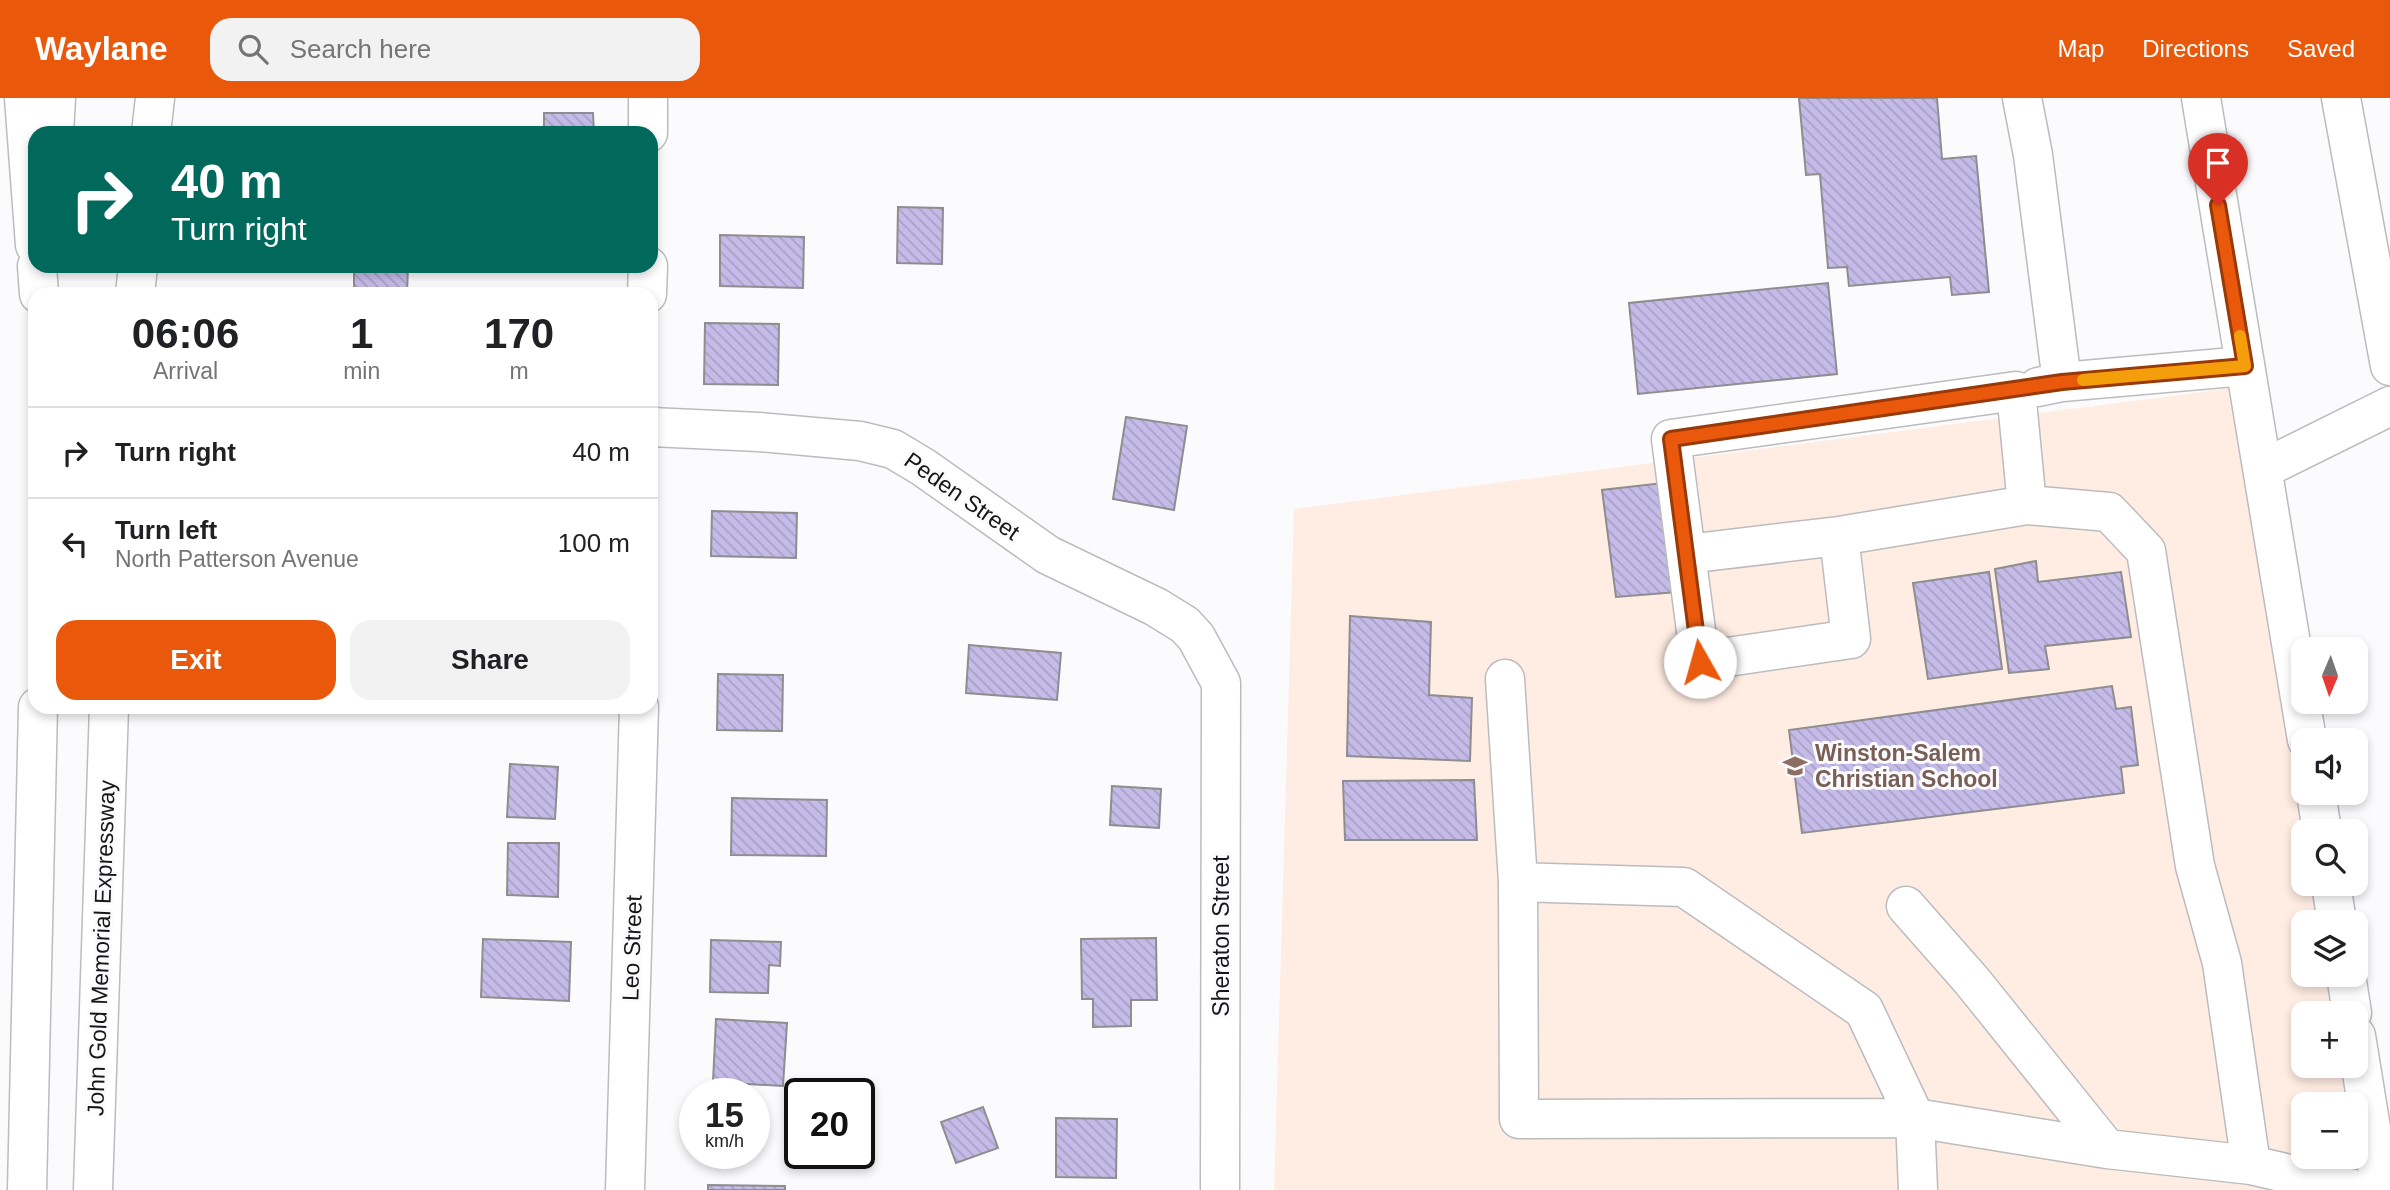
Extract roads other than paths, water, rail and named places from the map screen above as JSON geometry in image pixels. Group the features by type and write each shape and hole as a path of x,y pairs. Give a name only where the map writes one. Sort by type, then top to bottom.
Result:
{"main road":[{"path":"24,98 28,151"},
{"path":"54,126 55,98"},
{"path":"130,126 131,98"},
{"path":"152,126 155,98"},
{"path":"648,98 648,126"},
{"path":"2022,98 2033,155 2062,382"},
{"path":"2201,98 2305,728"},
{"path":"2341,98 2390,366"},
{"path":"1839,536 1851,639 1700,662 1671,439 2016,391 2062,382 2245,366"},
{"path":"2016,391 2026,505"},
{"path":"2263,469 2390,406"},
{"name":"Peden Street","path":"658,427 784,434 860,441 893,449 1048,555 1156,607 1185,625 1196,637 1221,682"},
{"path":"1687,554 1839,536 2026,505 2109,512 2146,551 2195,866 2222,963 2251,1165"},
{"path":"1505,679 1518,882 1519,1119 1915,1118 2107,1149 2251,1165 2358,1190"},
{"name":"Sheraton Street","path":"1220,1190 1221,682"},
{"path":"26,1190 38,714"},
{"name":"John Gold Memorial Expressway","path":"93,1190 109,714"},
{"name":"Leo Street","path":"625,1190 639,714"},
{"path":"1518,882 1684,887 1864,1010 1915,1118 1918,1190"},
{"path":"1906,906 1972,981 2107,1149"},
{"path":"2363,1078 2381,1190"}],"place":[{"name":"Winston-Salem Christian School","path":"1795,766"}]}
